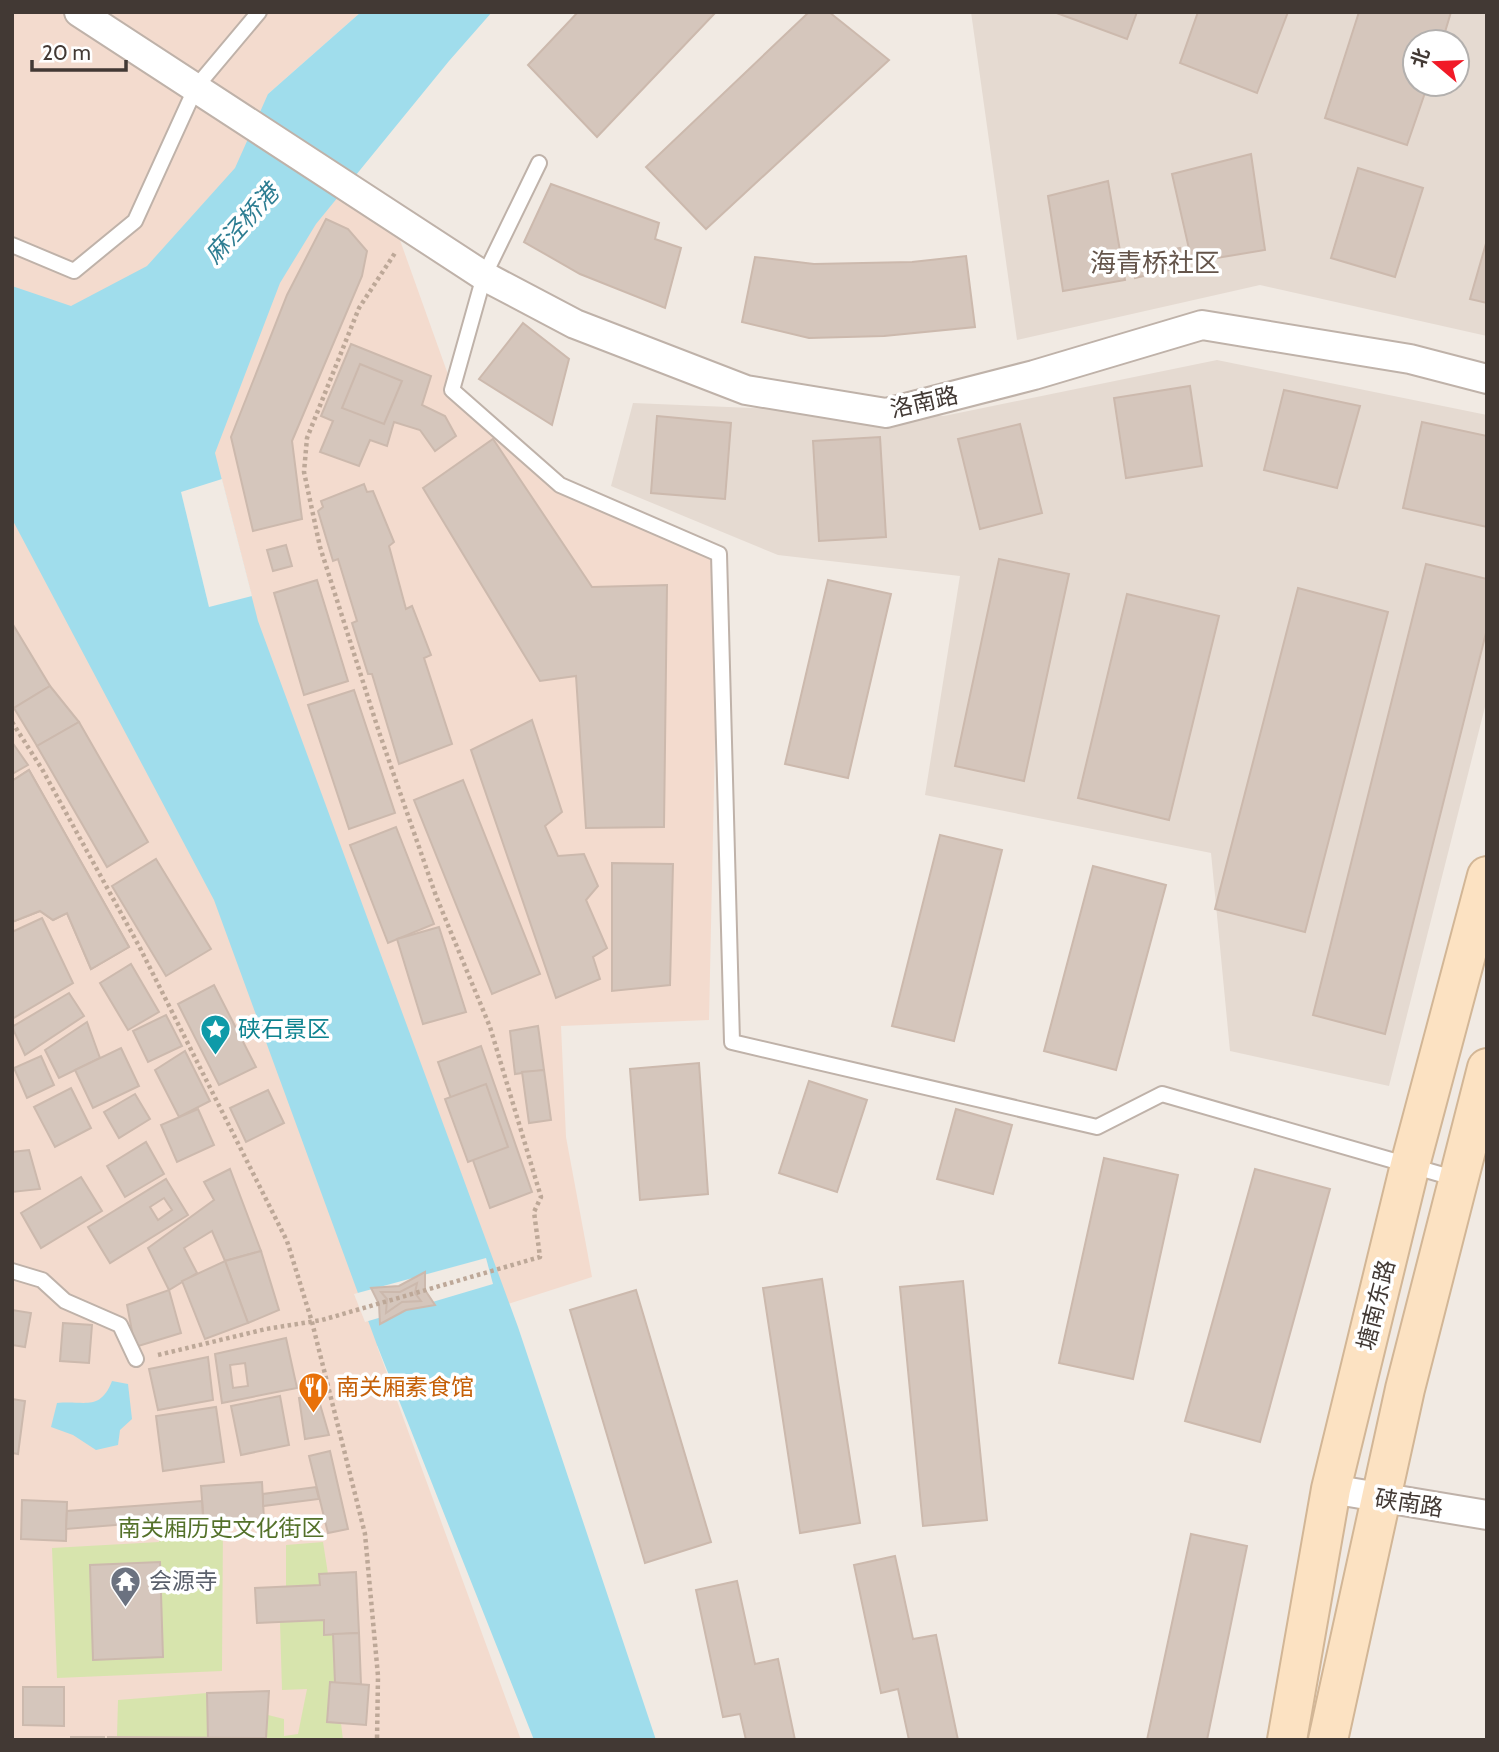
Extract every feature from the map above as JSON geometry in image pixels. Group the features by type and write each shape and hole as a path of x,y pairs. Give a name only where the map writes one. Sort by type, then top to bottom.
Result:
{"main road":[{"name":"塘南东路","path":"1287,1740 1331,1489 1410,1165 1487,876"},
{"path":"1328,1740 1380,1499 1487,1068"}],"street":[{"name":"洛南路","path":"79,12 484,276 575,324 746,390 886,413 1034,375 1202,326 1410,359 1487,379"},
{"name":"硖南路","path":"1331,1489 1487,1515"}],"lane":[{"path":"12,245 74,271 135,221 207,95 259,12"},
{"path":"539,163 484,276 452,390 560,485 719,554 732,1042 1097,1127 1162,1094 1458,1179"},
{"path":"12,1271 42,1280 65,1301 120,1325 136,1359"}],"path":[{"path":"136,1359 266,1329 322,1320 540,1257 534,1212 541,1196 491,1027 436,896 379,732 320,547 304,472 307,438 359,309 401,221"},
{"path":"12,722 43,769 139,946 287,1241 312,1322 365,1534 378,1676 377,1740"}],"shaded area":[{"path":"12,12 361,12 268,94 391,215 460,408 560,485 719,554 709,1020 561,1026 566,1137 592,1277 377,1346 521,1740 12,1740"},
{"path":"971,12 1487,12 1487,336 1260,285 1017,340"},
{"path":"1217,360 1487,415 1487,699 1389,1086 1230,1051 1211,853 925,795 960,576 778,555 611,486 633,403 944,416"}],"green space":[{"name":"南关厢历史文化街区","path":"203,1518 204,1525 223,1523 222,1671 57,1678 52,1548 159,1542 159,1522"},
{"path":"323,1542 328,1574 320,1585 286,1586 286,1545"},
{"path":"324,1620 324,1634 333,1634 335,1683 330,1683 327,1722 341,1723 343,1740 266,1740 268,1715 284,1719 284,1736 298,1734 307,1689 282,1690 280,1622"},
{"path":"207,1693 208,1739 117,1737 118,1700"}],"water":[{"name":"麻泾桥港","path":"361,12 492,12 316,224 280,283 215,453 258,621 518,1327 656,1740 534,1740 377,1345 214,900 12,519 12,286 71,306 147,266 235,168 268,94"},
{"path":"112,1381 128,1384 132,1419 120,1430 118,1445 96,1450 73,1435 51,1427 57,1403 96,1401 107,1391"}],"pier":[{"path":"222,479 252,596 209,607 181,492"},
{"path":"486,1258 493,1284 365,1322 354,1294"}],"building":[{"path":"578,12 716,12 597,137 528,65"},
{"path":"809,12 829,12 889,60 706,229 646,167"},
{"path":"1054,12 1137,12 1127,39"},
{"path":"1198,12 1288,12 1257,93 1180,63"},
{"path":"1359,12 1451,12 1446,28 1401,28 1401,98 1423,98 1407,145 1325,118"},
{"path":"1251,154 1265,250 1192,262 1172,174"},
{"path":"1358,168 1423,188 1395,277 1331,258"},
{"path":"1108,181 1125,280 1063,291 1048,196"},
{"path":"551,184 659,223 655,239 681,248 665,308 580,274 524,242"},
{"path":"326,219 348,229 367,251 362,276 292,441 302,519 253,531 231,437 287,295"},
{"path":"1487,240 1487,303 1470,299"},
{"path":"1180,248 1186,266 1135,278 1131,258"},
{"path":"966,256 975,327 884,336 809,338 742,322 755,257 814,264 912,262"},
{"path":"523,323 569,359 552,425 479,379"},
{"path":"351,344 431,376 422,405 445,416 456,436 435,451 420,430 394,422 387,446 370,440 359,466 320,452 333,421 321,416"},
{"path":"360,364 402,381 384,424 342,408"},
{"path":"1190,386 1202,466 1126,478 1114,398"},
{"path":"1284,390 1360,406 1337,488 1264,470"},
{"path":"657,416 731,423 725,499 651,493"},
{"path":"1422,422 1487,436 1487,527 1403,508"},
{"path":"1020,424 1042,513 980,529 958,439"},
{"path":"880,437 886,537 819,541 813,441"},
{"path":"493,439 592,587 667,585 664,827 586,828 576,676 540,681 423,488"},
{"path":"364,484 367,492 373,491 394,542 389,546 406,609 412,606 431,655 424,658 452,744 399,764 372,674 368,674 352,623 357,621 338,559 333,561 318,511 323,507 321,501"},
{"path":"286,545 292,566 273,571 267,550"},
{"path":"999,559 1069,574 1024,781 955,766"},
{"path":"1426,564 1487,579 1487,629 1385,1034 1313,1015"},
{"path":"317,580 348,681 304,695 274,593"},
{"path":"828,580 891,594 848,778 785,764"},
{"path":"1298,588 1388,612 1305,932 1215,909"},
{"path":"1127,594 1219,616 1169,820 1078,798"},
{"path":"12,623 50,686 12,709"},
{"path":"50,686 79,722 37,746 14,708"},
{"path":"354,690 395,813 349,829 308,705"},
{"path":"532,720 562,812 545,826 558,856 584,854 598,886 586,900 607,948 593,957 600,979 556,998 471,750"},
{"path":"79,722 148,842 107,867 37,746"},
{"path":"12,742 28,765 12,774"},
{"path":"29,770 129,947 91,969 67,913 53,920 40,911 12,922 12,781","holes":["29,841 51,873 41,882 18,850"]},
{"path":"29,770 129,947 91,969 67,913 53,920 40,911 12,922 12,781"},
{"path":"463,780 540,974 492,994 414,800"},
{"path":"396,827 434,924 388,943 350,845"},
{"path":"940,835 1002,850 954,1041 892,1026"},
{"path":"156,859 211,949 166,976 112,886"},
{"path":"612,863 673,864 670,985 612,991"},
{"path":"1093,866 1166,885 1116,1070 1044,1051"},
{"path":"42,918 73,983 12,1019 12,932"},
{"path":"439,927 466,1012 423,1024 397,939"},
{"path":"131,964 159,1012 128,1030 100,983"},
{"path":"214,985 256,1067 219,1085 178,1004"},
{"path":"69,993 84,1016 25,1055 12,1027"},
{"path":"166,1015 182,1046 148,1062 133,1031"},
{"path":"87,1022 100,1058 59,1078 45,1050"},
{"path":"538,1026 544,1070 515,1074 510,1031"},
{"path":"481,1046 532,1192 490,1208 438,1062"},
{"path":"121,1048 139,1086 93,1108 75,1070"},
{"path":"185,1051 210,1101 179,1117 155,1070"},
{"path":"41,1056 54,1085 27,1098 14,1068"},
{"path":"699,1063 708,1194 640,1200 630,1069"},
{"path":"544,1070 551,1120 529,1123 522,1072"},
{"path":"809,1081 867,1100 837,1192 779,1173"},
{"path":"486,1084 508,1147 468,1162 445,1099"},
{"path":"71,1088 91,1128 55,1147 34,1107"},
{"path":"268,1090 284,1123 246,1142 230,1108"},
{"path":"135,1094 150,1119 119,1138 104,1112"},
{"path":"198,1109 214,1145 177,1162 161,1125"},
{"path":"956,1109 1012,1125 993,1194 937,1179"},
{"path":"146,1142 164,1174 125,1197 107,1166"},
{"path":"29,1150 40,1189 12,1192 12,1152"},
{"path":"1104,1158 1178,1175 1133,1379 1059,1363"},
{"path":"230,1169 261,1251 225,1261 212,1231 184,1248 197,1273 169,1290 148,1248 214,1200 204,1182"},
{"path":"1255,1169 1330,1189 1260,1442 1185,1421"},
{"path":"81,1177 102,1211 41,1248 21,1213"},
{"path":"166,1179 188,1215 110,1263 88,1227","holes":["164,1198 172,1210 158,1220 150,1207"]},
{"path":"261,1251 279,1310 248,1323 225,1261"},
{"path":"225,1261 248,1323 205,1339 182,1281"},
{"path":"425,1272 425,1290 435,1305 406,1310 380,1324 379,1304 371,1288 399,1286"},
{"path":"822,1279 860,1523 800,1533 763,1288"},
{"path":"963,1281 987,1520 923,1526 900,1287"},
{"path":"417,1283 415,1293 421,1301 402,1302 386,1313 387,1299 381,1292 400,1292"},
{"path":"169,1290 181,1333 135,1347 127,1305"},
{"path":"636,1290 711,1542 645,1563 570,1310"},
{"path":"12,1310 31,1313 25,1347 12,1345"},
{"path":"63,1323 92,1325 89,1363 60,1361"},
{"path":"286,1338 297,1388 222,1403 215,1354","holes":["245,1363 248,1386 233,1388 230,1365"]},
{"path":"208,1357 213,1400 158,1410 149,1369"},
{"path":"317,1394 329,1435 305,1439 299,1398"},
{"path":"280,1396 289,1445 241,1455 231,1406"},
{"path":"12,1399 25,1401 18,1454 12,1453"},
{"path":"216,1407 224,1462 163,1471 156,1416"},
{"path":"330,1451 348,1529 328,1533 309,1456"},
{"path":"262,1482 264,1520 204,1525 201,1486"},
{"path":"316,1487 319,1499 263,1506 263,1494"},
{"path":"22,1500 67,1502 66,1541 21,1539"},
{"path":"202,1501 203,1518 66,1529 67,1511"},
{"path":"1191,1534 1247,1546 1207,1740 1147,1740"},
{"path":"895,1556 913,1639 936,1635 958,1740 909,1740 898,1689 881,1693 854,1565"},
{"name":"会源寺","path":"160,1562 163,1657 93,1660 90,1565"},
{"path":"356,1572 359,1633 324,1635 324,1620 257,1623 255,1588 320,1585 319,1574"},
{"path":"737,1581 755,1664 778,1659 795,1740 746,1740 740,1714 723,1717 696,1590"},
{"path":"359,1633 361,1684 335,1683 333,1634"},
{"path":"330,1682 369,1685 366,1725 327,1722"},
{"path":"23,1687 64,1687 64,1726 23,1725"},
{"path":"269,1691 266,1738 208,1739 207,1693"},
{"path":"71,1737 104,1737 104,1740 71,1740"},
{"path":"108,1737 266,1738 266,1740 108,1740"}],"place":[{"name":"硖石景区","path":"215,1056"},
{"name":"南关厢素食馆","path":"313,1414"},
{"name":"会源寺","path":"126,1608"}],"district":[{"name":"海青桥社区","path":"1155,263"}]}
